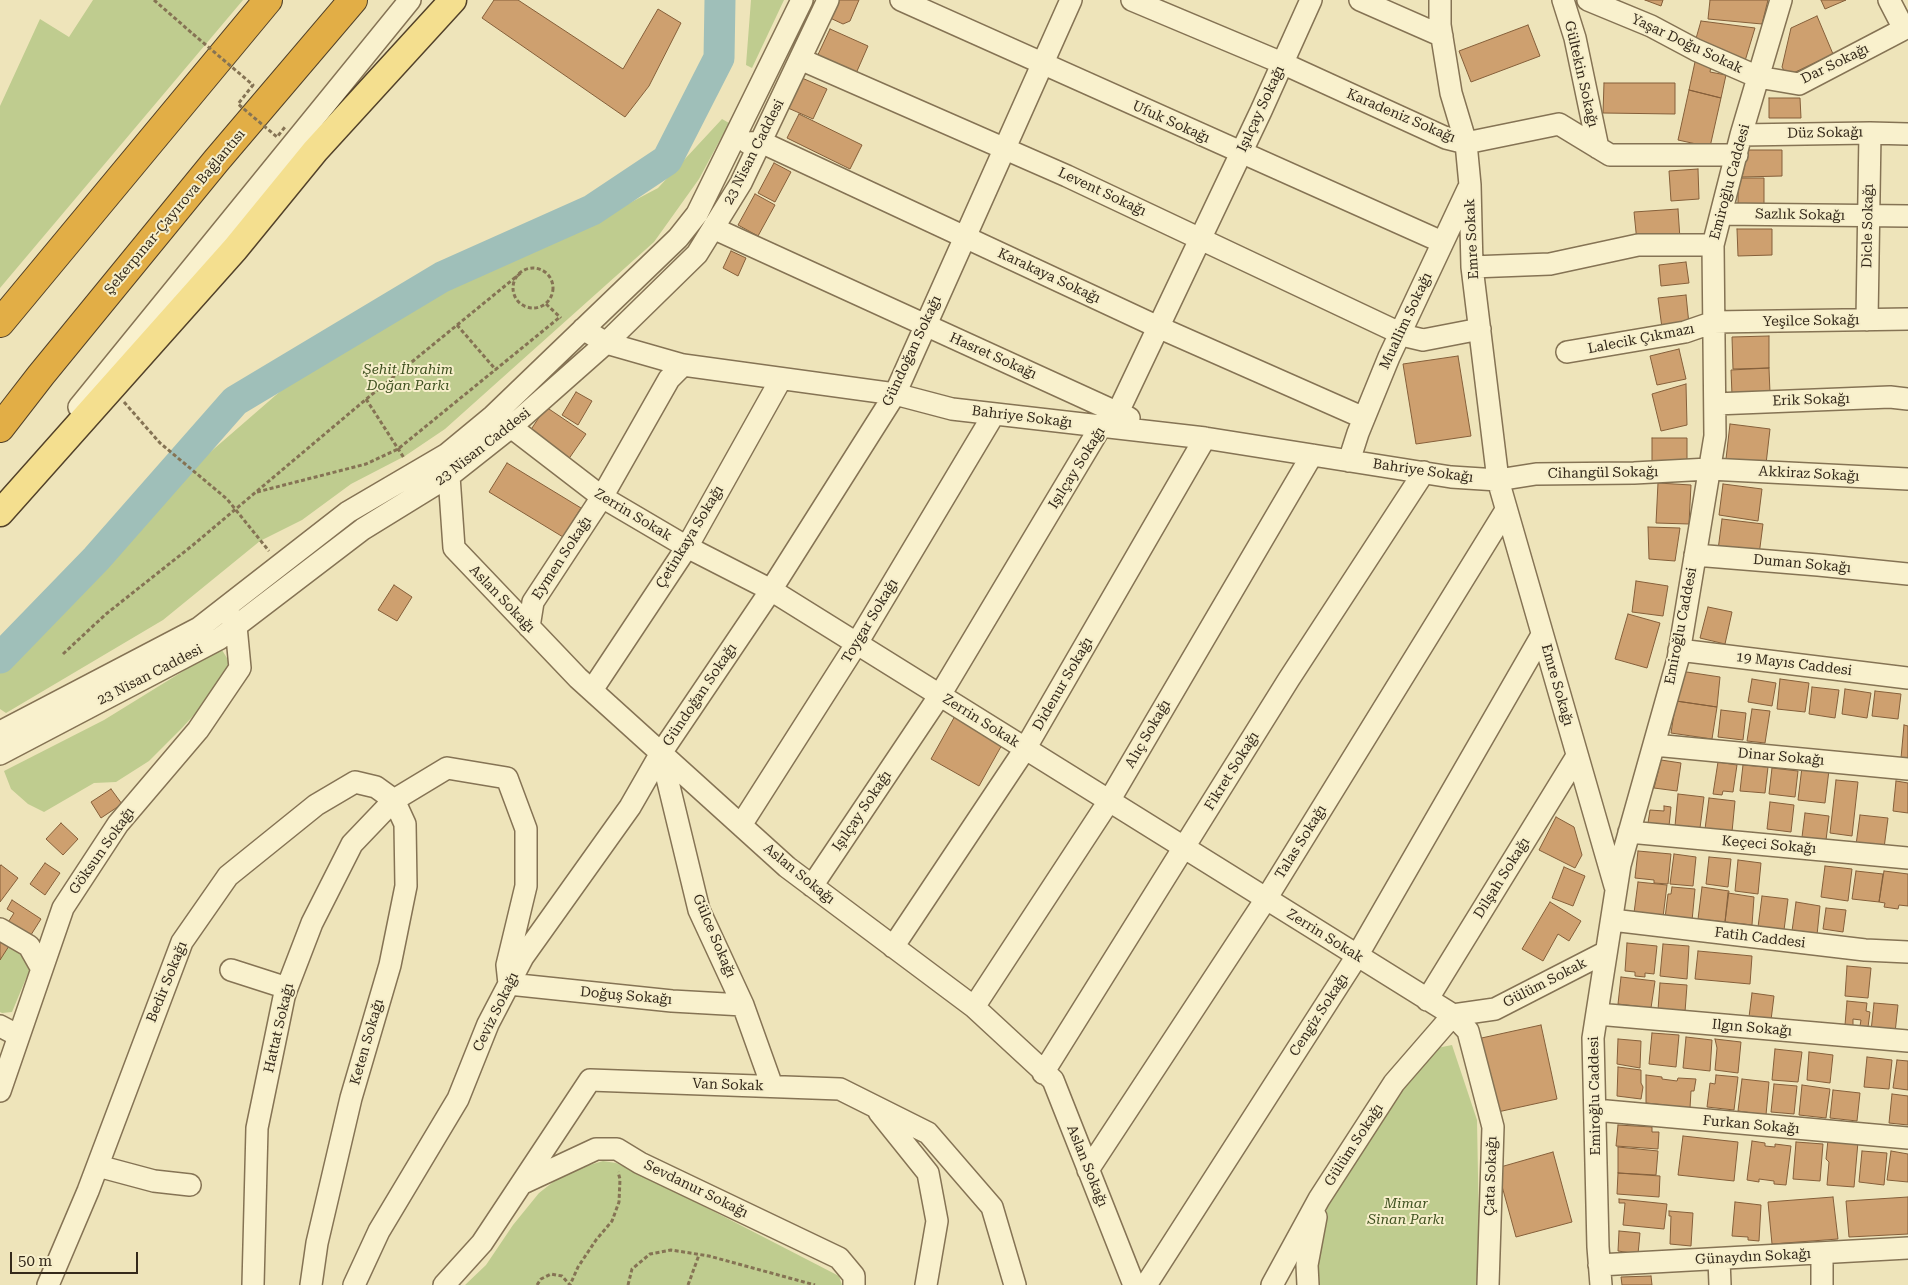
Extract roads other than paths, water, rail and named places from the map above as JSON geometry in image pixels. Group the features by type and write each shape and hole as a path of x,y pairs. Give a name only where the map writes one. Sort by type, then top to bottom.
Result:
{"highway":[{"path":"0,322 268,0"},
{"name":"Şekerpınar-Çayırova Bağlantısı","path":"0,428 41,374 210,168 354,0"}],"main road":[{"path":"0,511 235,248 315,151 453,0"}],"street":[{"path":"0,511 101,380 410,0"},
{"name":"23 Nisan Caddesi","path":"4,744 199,628 348,512 447,454 493,416 678,238 697,214 802,0"},
{"name":"23 Nisan Caddesi","path":"4,744 219,639 362,529 449,476 511,427 606,343 697,254 741,183 828,0"},
{"name":"Ufuk Sokağı","path":"901,0 1241,154 1442,242"},
{"name":"Gündoğan Sokağı","path":"661,753 772,590 895,394 1071,0"},
{"name":"Karadeniz Sokağı","path":"1132,0 1282,64 1446,138 1466,143 1559,124 1610,155 1739,145"},
{"name":"Işılçay Sokağı","path":"812,886 940,695 1101,426 1118,412 1241,154 1311,0"},
{"path":"1360,0 1442,36"},
{"name":"Emre Sokak","path":"1440,0 1442,36 1451,94 1466,143 1470,185 1472,267 1498,480"},
{"name":"Gültekin Sokağı","path":"1563,0 1575,38 1598,148"},
{"name":"Yaşar Doğu Sokak","path":"1588,0 1651,26 1696,50 1758,77"},
{"name":"Emiroğlu Caddesi","path":"1600,1275 1593,1038 1620,865 1679,650 1715,436 1713,245 1739,145 1781,0"},
{"path":"1889,0 1906,28"},
{"name":"Dar Sokağı","path":"1758,77 1799,84 1906,28"},
{"name":"Levent Sokağı","path":"800,59 1004,148 1200,238 1400,334 1423,340 1480,329"},
{"name":"Düz Sokağı","path":"1739,145 1870,133 1908,134"},
{"name":"Dicle Sokağı","path":"1867,320 1870,133"},
{"name":"Karakaya Sokağı","path":"734,139 742,143 761,142 1158,327 1364,418"},
{"name":"Muallim Sokağı","path":"1349,461 1364,418 1400,334 1470,185"},
{"name":"Sazlık Sokağı","path":"1721,214 1908,216"},
{"name":"Hasret Sokağı","path":"713,228 1165,434"},
{"path":"1472,267 1550,264 1638,245 1713,245"},
{"name":"Yeşilce Sokağı","path":"1714,322 1908,320"},
{"name":"Lalecik Çıkmazı","path":"1567,352 1685,332 1714,322"},
{"name":"Bahriye Sokağı","path":"580,332 606,343 683,365 895,394 952,409 1205,438 1451,477 1498,480"},
{"name":"Eymen Sokağı","path":"529,627 533,602 602,497 669,379 683,365"},
{"name":"Çetinkaya Sokağı","path":"592,690 687,547 781,379"},
{"name":"Erik Sokağı","path":"1715,404 1890,397 1908,399"},
{"name":"Toygar Sokağı","path":"741,825 857,643 994,414"},
{"name":"Zerrin Sokak","path":"511,427 602,497 687,547 772,590 1452,1016"},
{"name":"Didenur Sokağı","path":"893,947 1026,748 1205,438"},
{"name":"Alıç Sokağı","path":"974,1007 1109,801 1312,455"},
{"name":"Cihangül Sokağı","path":"1498,480 1536,474 1634,473 1709,469"},
{"name":"Akkiraz Sokağı","path":"1709,469 1908,479"},
{"name":"Fikret Sokağı","path":"1044,1073 1289,679 1424,472"},
{"name":"Aslan Sokağı","path":"449,476 454,548 529,627 592,690 787,867 974,1007 1053,1080 1134,1285"},
{"name":"Emre Sokağı","path":"1498,480 1616,891"},
{"name":"Talas Sokağı","path":"1088,1170 1266,899 1506,510"},
{"name":"Duman Sokağı","path":"1695,555 1908,574"},
{"name":"Göksun Sokağı","path":"0,1091 63,908 118,824 198,730 240,668 236,626 226,608"},
{"name":"Cengiz Sokağı","path":"1146,1285 1357,956 1542,635"},
{"name":"19 Mayıs Caddesi","path":"1679,650 1908,678"},
{"name":"Dinar Sokağı","path":"1654,745 1908,769"},
{"name":"Ceviz Sokağı","path":"354,1285 379,1231 458,1099 488,1024 524,958 630,807 661,753"},
{"name":"Gülce Sokağı","path":"661,753 699,910 743,1005 772,1086"},
{"name":"Dilşah Sokağı","path":"1427,1000 1577,756"},
{"name":"Hattat Sokağı","path":"253,1285 257,1128 287,988 312,923 352,844 394,800 447,768 507,778 526,828 526,886 507,965 509,984"},
{"name":"Bedir Sokağı","path":"48,1285 98,1166 182,942 228,876 316,805 355,782 376,787 394,800"},
{"name":"Keten Sokağı","path":"311,1285 317,1243 348,1107 390,965 406,886 405,824 394,800"},
{"name":"Keçeci Sokağı","path":"1629,832 1908,858"},
{"name":"Fatih Caddesi","path":"1612,920 1865,950 1908,952"},
{"path":"0,929 29,946 42,969"},
{"name":"Gülüm Sokak","path":"1452,1016 1495,1009 1606,952"},
{"path":"231,970 287,988"},
{"name":"Doğuş Sokağı","path":"509,984 672,1001 743,1005"},
{"name":"Ilgın Sokağı","path":"1597,1014 1908,1041"},
{"name":"Gülüm Sokağı","path":"1272,1285 1319,1199 1394,1083 1452,1016"},
{"name":"Çata Sokağı","path":"1452,1016 1468,1030 1493,1127 1488,1285"},
{"path":"0,1026 19,1036"},
{"name":"Van Sokak","path":"444,1285 482,1243 590,1080 840,1089 928,1133 992,1207 1015,1285"},
{"path":"874,1106 928,1173 937,1221 926,1285"},
{"name":"Furkan Sokağı","path":"1595,1110 1908,1138"},
{"name":"Sevdanur Sokağı","path":"522,1183 596,1149 617,1149 640,1163 839,1258 854,1276 854,1285"},
{"path":"98,1166 154,1181 190,1185"},
{"path":"1308,1285 1307,1265 1319,1199"},
{"name":"Günaydın Sokağı","path":"1600,1275 1719,1259 1908,1248"},
{"path":"1822,1253 1822,1285"},
{"path":"1719,1259 1720,1285"}],"waterway":[{"path":"0,658 96,559 235,401 442,277 592,210 667,160 719,58 720,0"}],"park label":[{"name":"Şehit İbrahim Doğan Parkı","path":"408,378"},
{"name":"Mimar Sinan Parkı","path":"1406,1212"}]}
